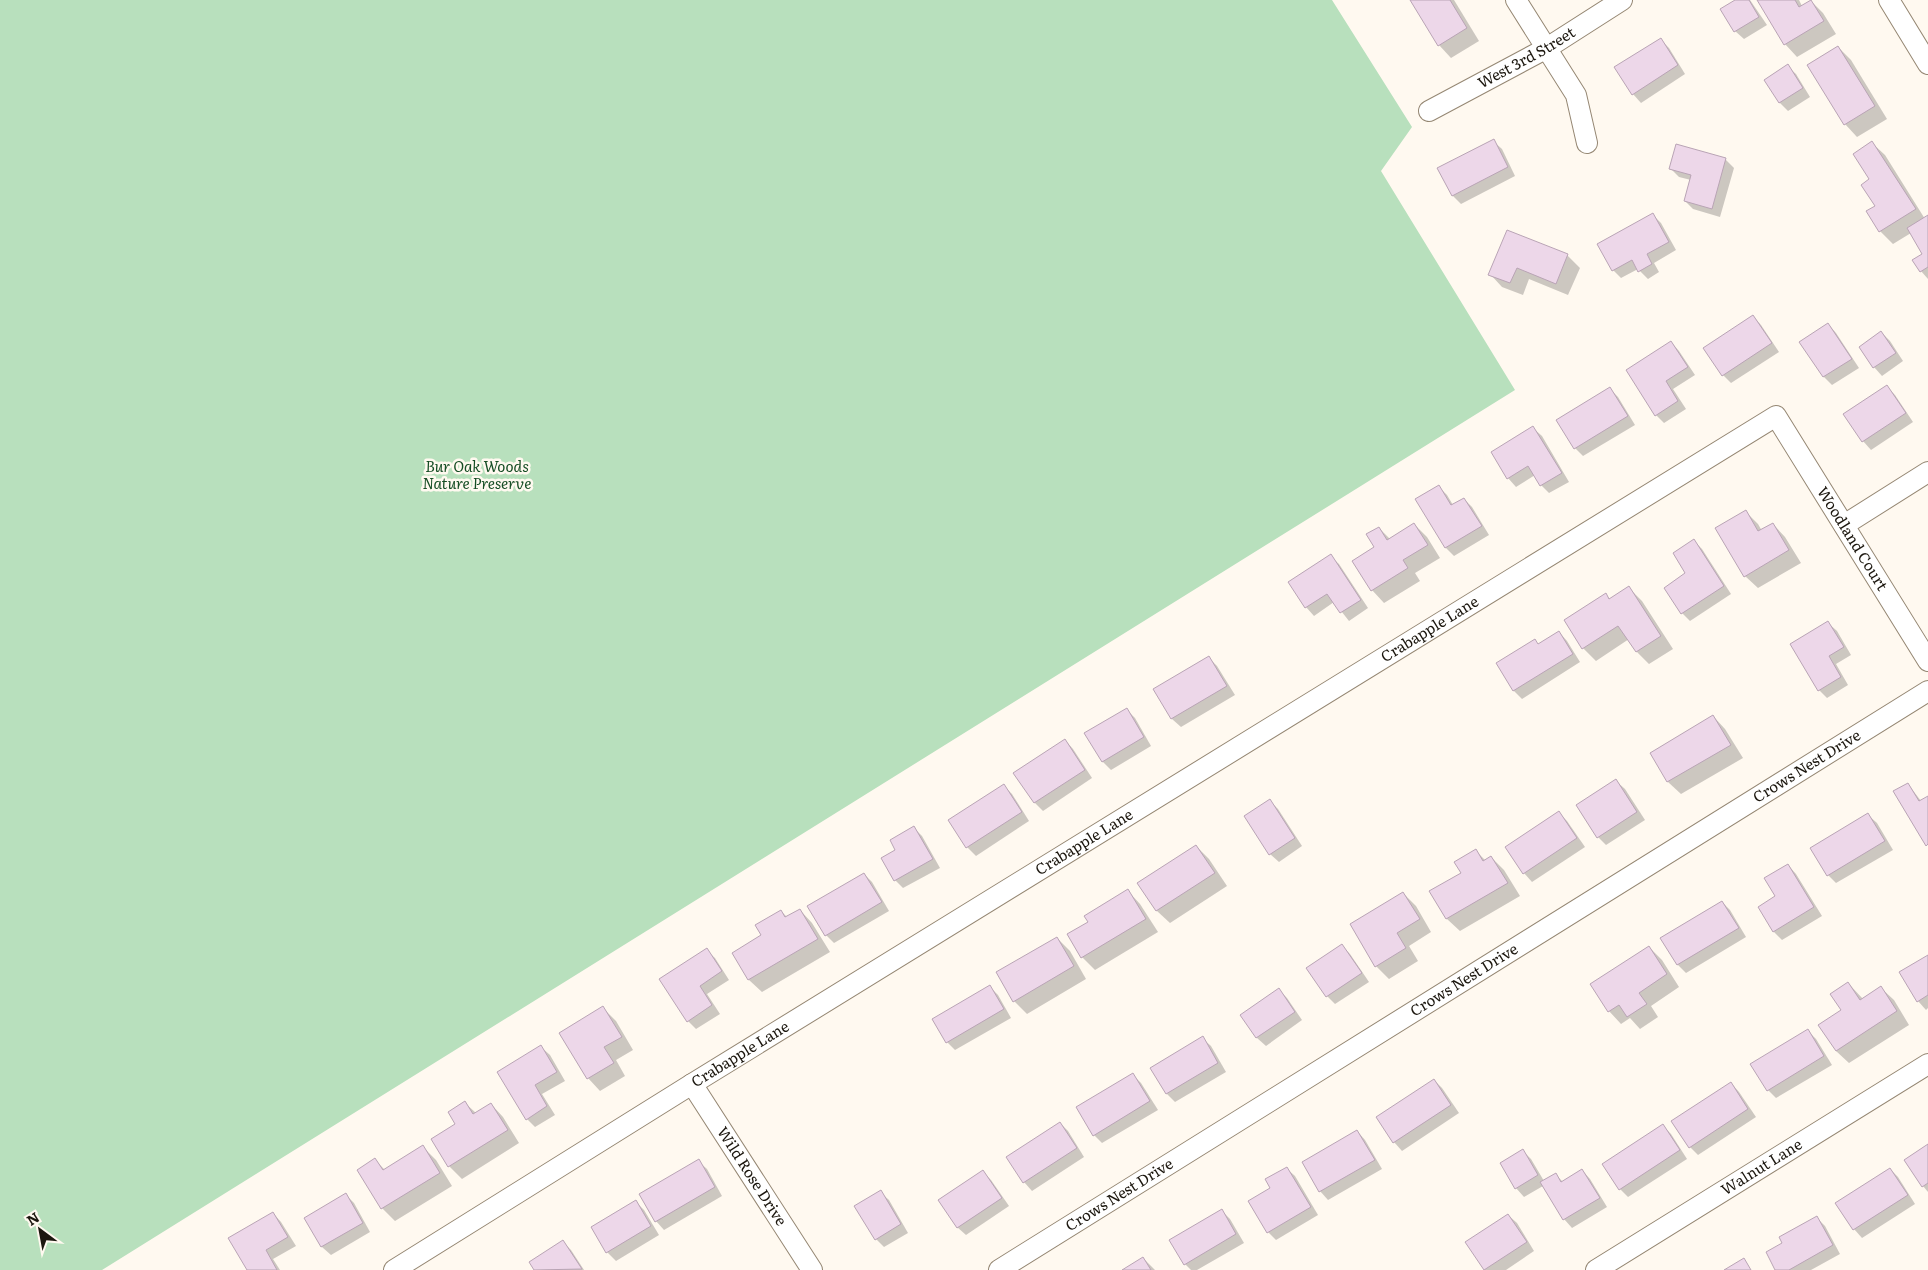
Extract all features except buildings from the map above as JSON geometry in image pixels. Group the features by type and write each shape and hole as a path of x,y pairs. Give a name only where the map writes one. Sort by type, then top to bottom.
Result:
{"street":[{"path":"1516,0 1576,95 1587,143"},
{"name":"West 3rd Street","path":"1429,111 1546,48 1622,0"},
{"path":"1889,0 1928,64"},
{"name":"Woodland Court","path":"1776,416 1928,661"},
{"name":"Crabapple Lane","path":"394,1270 692,1084 1776,416"},
{"path":"1844,525 1928,472"},
{"name":"Crows Nest Drive","path":"999,1270 1928,691"},
{"name":"Walnut Lane","path":"1596,1270 1928,1064"},
{"name":"Wild Rose Drive","path":"692,1084 812,1270"}],"green space":[{"name":"Bur Oak Woods Nature Preserve","path":"0,0 1332,0 1412,127 1381,171 1515,390 102,1270 0,1270"}]}
